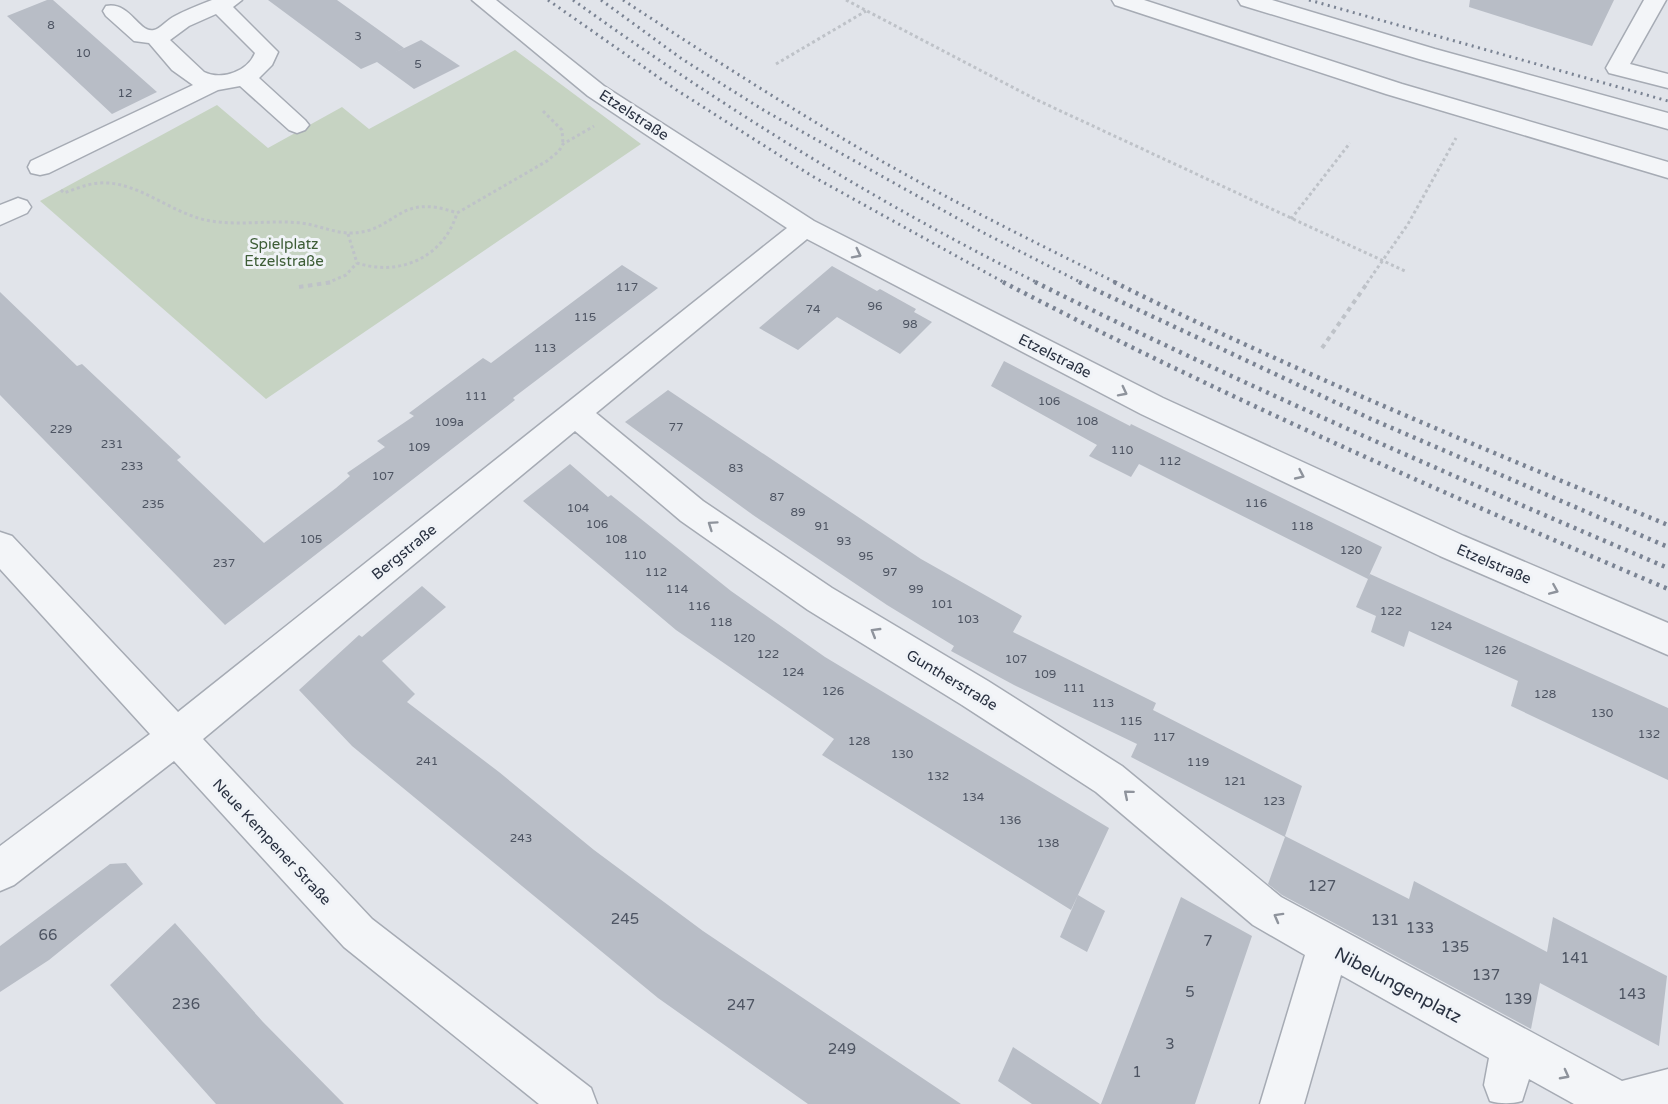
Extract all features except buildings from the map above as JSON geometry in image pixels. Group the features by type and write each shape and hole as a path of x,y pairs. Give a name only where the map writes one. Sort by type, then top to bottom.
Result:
{"street":[{"name":"Etzelstraße","path":"483,0 596,91 805,227 1152,406 1452,546 1668,639"},
{"path":"1123,0 1347,76 1484,118 1668,170"},
{"path":"1249,0 1426,54 1668,121"},
{"path":"1655,0 1617,68 1668,81"},
{"path":"40,167 204,89 212,83 244,77 257,69 265,61 267,52 225,3 172,26 159,40 169,53 199,79 212,83"},
{"path":"114,11 142,36 161,37"},
{"path":"244,77 297,125"},
{"name":"Bergstraße","path":"0,872 175,738 805,227"},
{"name":"Guntherstraße","path":"575,413 692,511 820,599 1109,778 1267,911 1329,946"},
{"name":"Neue Kempener Straße","path":"0,546 175,738 358,933 576,1104"},
{"name":"Nibelungenplatz","path":"1282,1104 1329,946 1510,1066 1620,1104"},
{"path":"1620,1104 1668,1091"}],"path":[{"path":"846,0 1037,100 1405,271"},
{"path":"776,64 867,11"},
{"path":"357,263 367,267 398,267 420,259 444,244 457,213 547,161 559,151 563,144 624,109"},
{"path":"543,111 562,130 563,144"},
{"path":"1322,348 1408,224 1456,138"},
{"path":"1291,219 1350,143"},
{"path":"56,186 64,193 97,183 117,184 144,194 165,208 192,218 222,223 301,223 348,234 364,231 386,222 399,212 420,204 429,203 457,213"},
{"path":"348,234 357,263"},
{"path":"299,287 324,284 346,276 357,263"}],"green space":[{"name":"Spielplatz Etzelstraße","path":"515,50 641,144 266,399 40,201 217,105 268,148 342,107 369,129"}],"railway":[{"path":"548,0 678,91 812,176 1005,283"},
{"path":"573,0 685,78 800,151 917,220 1038,283"},
{"path":"601,0 682,59 765,111 982,232 1082,283"},
{"path":"623,0 871,155 962,205 1117,283"},
{"path":"1309,0 1668,101"},
{"path":"1003,282 1166,364 1332,442 1668,589"},
{"path":"1035,282 1270,394 1668,568"},
{"path":"1079,282 1371,419 1668,547"},
{"path":"1114,282 1320,378 1668,525"}]}
